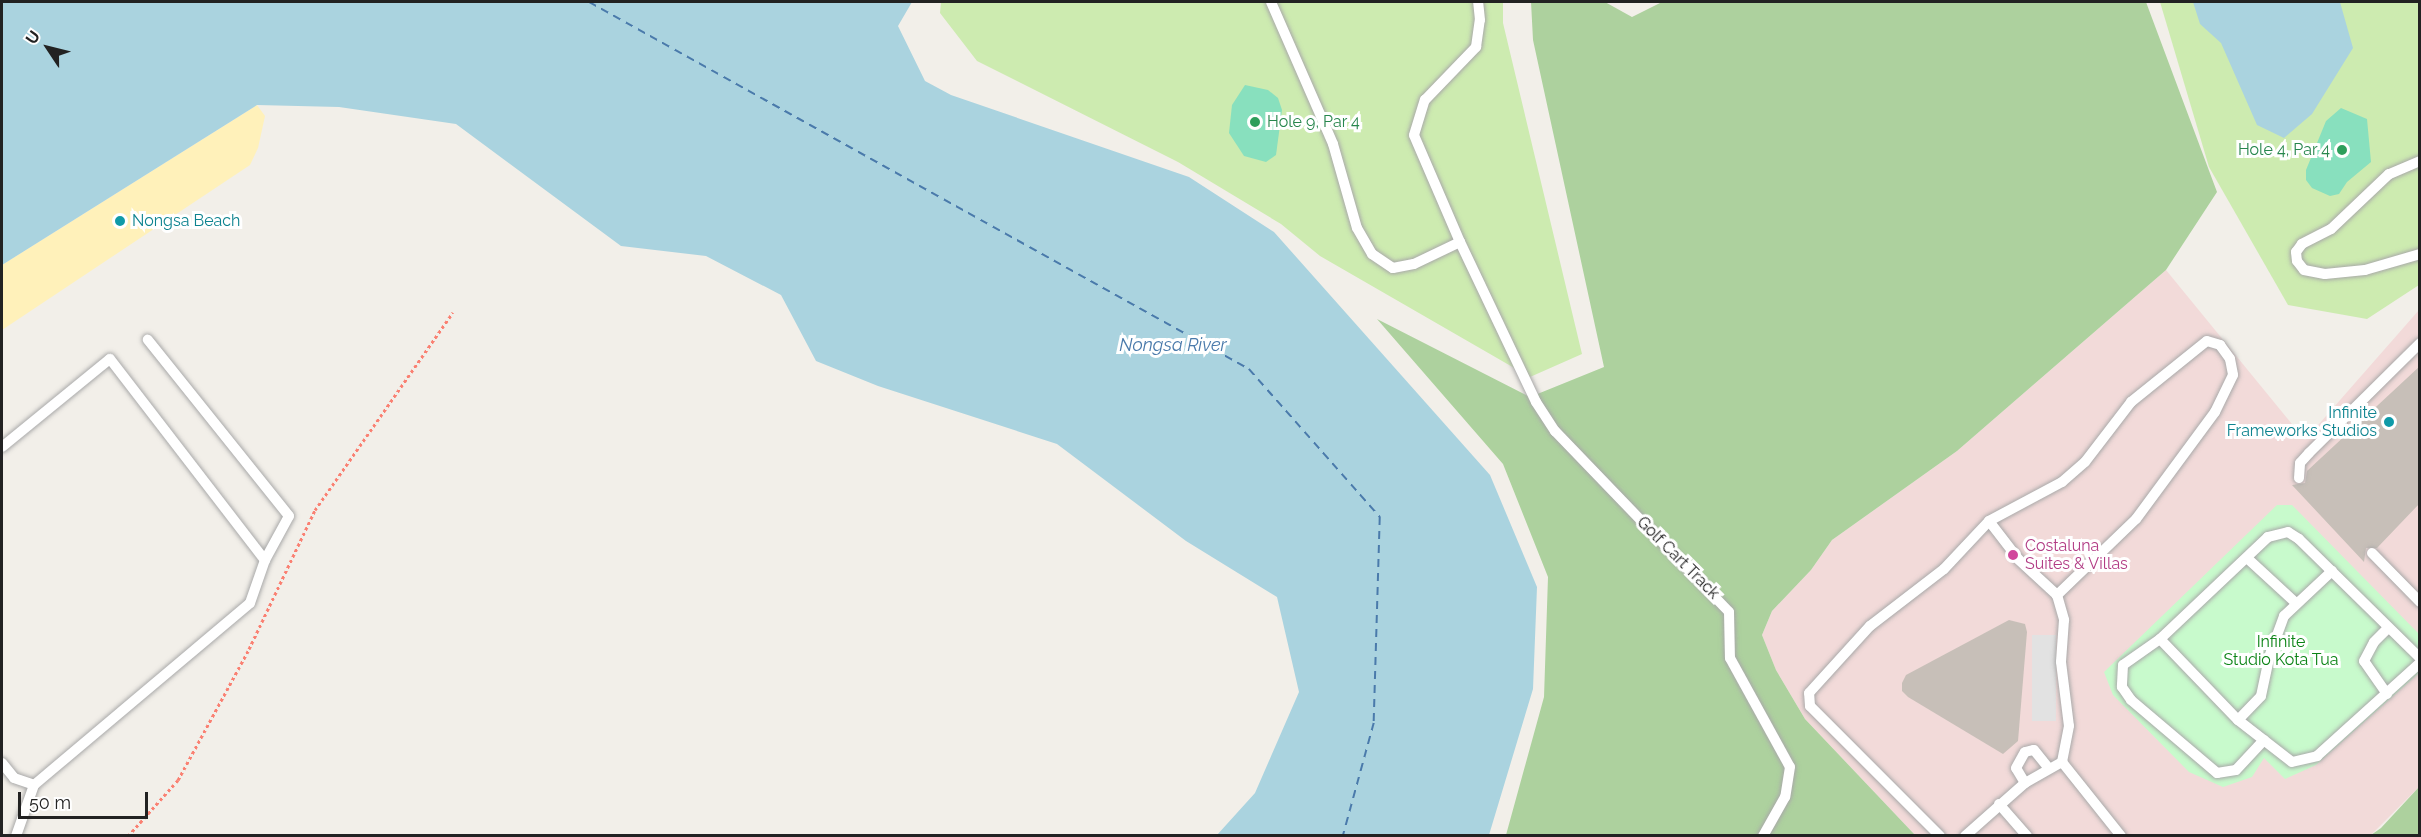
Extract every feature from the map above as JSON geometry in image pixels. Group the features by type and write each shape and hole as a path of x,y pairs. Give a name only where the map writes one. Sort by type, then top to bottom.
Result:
{"lane":[{"path":"1271,2 1333,144 1357,228 1372,254 1393,268 1401,268 1460,242 1414,135 1425,100 1476,47 1480,21 1478,2"},
{"path":"2420,161 2389,174 2331,229 2302,244 2296,252 2296,261 2304,270 2325,274 2365,270 2420,254"},
{"name":"Golf Cart Track","path":"1460,242 1536,402 1569,449 1729,612 1730,658 1790,767 1785,797 1763,836"},
{"path":"16,836 34,785 250,603 265,560 289,516 148,340"},
{"path":"1940,836 1810,706 1809,693 1870,626 1944,569 1989,521 2062,482 2085,462 2131,402 2179,359 2206,341 2220,345 2230,359 2233,375 2216,412 2136,519 2057,594"},
{"path":"2299,478 2300,463 2420,343"},
{"path":"2,447 110,359 265,560"},
{"path":"1989,521 2019,560 2057,594 2064,620 2061,662 2069,726 2062,762 2121,836"},
{"path":"2264,740 2236,770 2217,773 2131,700 2122,687 2123,665 2160,639 2268,537 2288,532 2332,571 2420,658"},
{"path":"2372,553 2420,602"},
{"path":"2247,558 2296,603"},
{"path":"2238,720 2261,696 2278,629 2296,603 2332,571"},
{"path":"2387,694 2364,661 2374,642 2388,628"},
{"path":"2160,639 2238,720 2292,762 2307,761 2420,663"},
{"path":"2025,783 2016,768 2025,752 2034,750 2048,767"},
{"path":"1965,836 2025,783 2048,767 2062,762"},
{"path":"2,763 14,778 34,785"},
{"path":"1999,804 2027,836"}],"path":[{"path":"128,836 178,780 249,649 315,510 453,312"}],"shaded area":[{"name":"Costaluna Suites & Villas","path":"2166,270 2305,440 2419,310 2419,787 2371,835 1915,835 1805,719 1776,670 1762,635 1772,611 1811,570 1832,540 1957,451"},
{"path":"2032,635 2056,635 2056,721 2032,721"}],"green space":[{"path":"941,2 1503,2 1503,23 1582,354 1530,377 1320,256 1281,224 1178,162 977,61 940,13"},
{"path":"1531,2 1605,2 1632,17 1662,2 2146,2 2217,192 2166,270 1957,451 1832,540 1811,570 1772,611 1762,635 1776,670 1805,719 1915,835 1506,835 1544,697 1548,577 1503,464 1377,319 1530,397 1604,367 1533,40"},
{"path":"2160,2 2419,2 2419,285 2367,319 2288,305 2209,167"},
{"name":"Hole 9, Par 4","path":"1245,85 1268,90 1278,98 1282,110 1276,155 1266,162 1244,156 1229,133 1232,105"},
{"name":"Hole 4, Par 4","path":"2341,108 2367,119 2371,162 2347,182 2339,194 2330,196 2312,188 2306,180 2306,170 2326,121"},
{"name":"Infinite Studio Kota Tua","path":"2277,505 2292,505 2419,634 2419,673 2316,765 2285,779 2264,758 2252,777 2223,787 2189,772 2113,695 2104,672"},
{"path":"2419,787 2419,835 2371,835 2381,828"}],"sand":[{"name":"Nongsa Beach","path":"257,105 265,116 258,148 250,165 2,330 2,265"}],"water":[{"name":"Nongsa River","path":"2,2 912,2 898,26 925,81 951,95 1189,177 1274,232 1490,475 1537,587 1533,689 1489,835 1217,835 1255,793 1299,692 1277,597 1186,541 1057,444 878,386 816,361 781,295 706,256 621,246 456,124 339,107 257,105 2,265"},
{"path":"2193,2 2340,2 2353,48 2312,114 2284,138 2257,125 2221,43 2200,24"}],"building":[{"name":"Infinite Frameworks Studios","path":"2420,366 2420,503 2377,548 2366,548 2364,562 2292,485 2305,483 2307,471"},
{"path":"2009,620 2025,624 2027,632 2018,741 2003,754 1908,697 1902,691 1902,683 1906,675"}],"ferry route":[{"path":"589,2 1249,369 1380,517 1374,723 1343,836"}],"place":[{"name":"Hole 9, Par 4","path":"1255,122"},
{"name":"Hole 4, Par 4","path":"2342,150"},
{"name":"Nongsa Beach","path":"120,221"},
{"name":"Infinite Frameworks Studios","path":"2389,422"},
{"name":"Costaluna Suites & Villas","path":"2013,555"}]}
